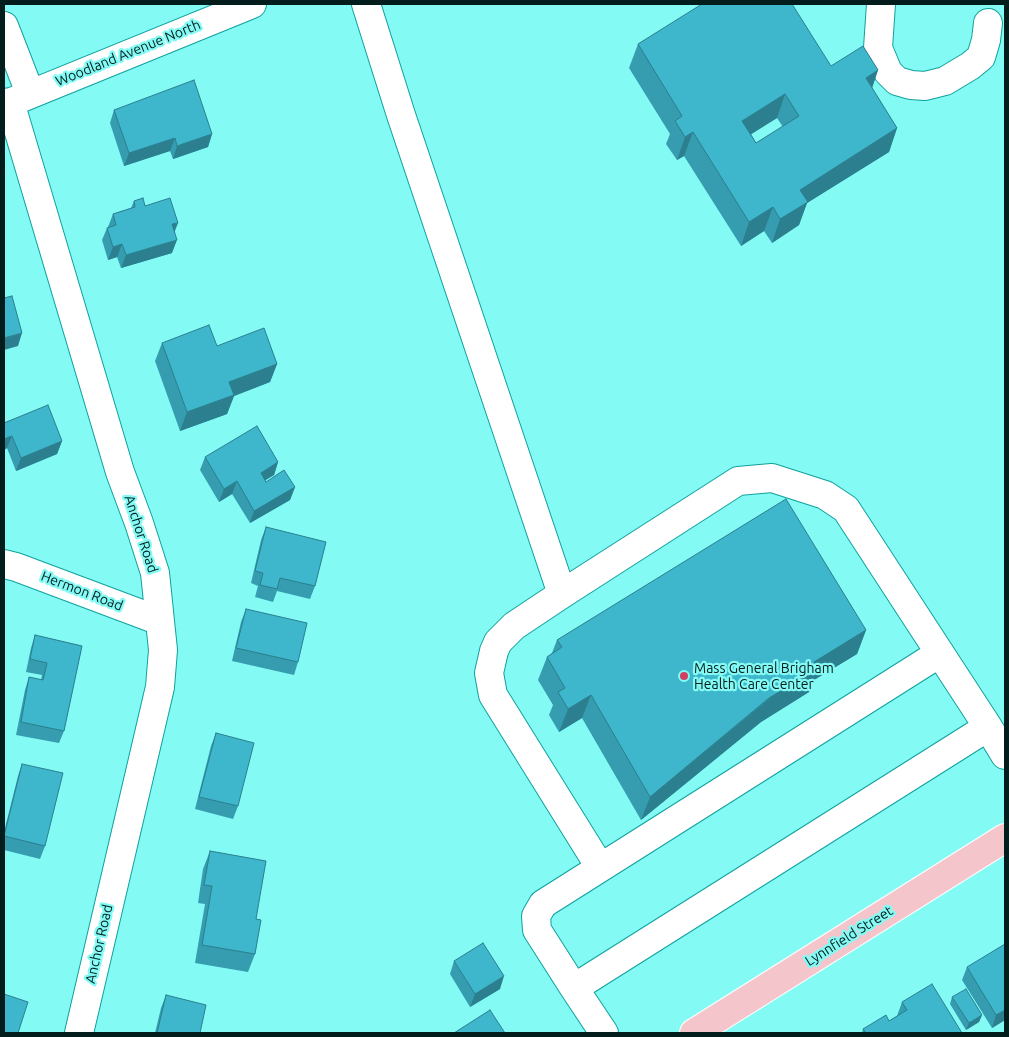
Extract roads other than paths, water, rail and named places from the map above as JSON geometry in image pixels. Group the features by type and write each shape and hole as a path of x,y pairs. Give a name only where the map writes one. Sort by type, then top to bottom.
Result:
{"main road":[{"name":"Lynnfield Street","path":"694,1033 1005,838"}],"street":[{"name":"Woodland Avenue North","path":"14,100 252,4"},
{"path":"366,4 400,115 562,594"},
{"path":"881,4 878,48 888,72 897,80 910,85 924,86 944,81 970,66 981,57 988,23"},
{"name":"Anchor Road","path":"4,26 14,100 120,472 155,573 160,621 162,650 160,687 79,1033"},
{"path":"600,868 492,695 490,662 498,642 514,626 738,482 772,478 825,495 846,509 1005,755"},
{"name":"Hermon Road","path":"4,564 160,621"},
{"path":"604,1033 539,935 536,926 536,916 540,908 547,901 940,653"},
{"path":"574,988 988,727"}],"place":[{"name":"Mass General Brigham Health Care Center","path":"684,676"}]}
